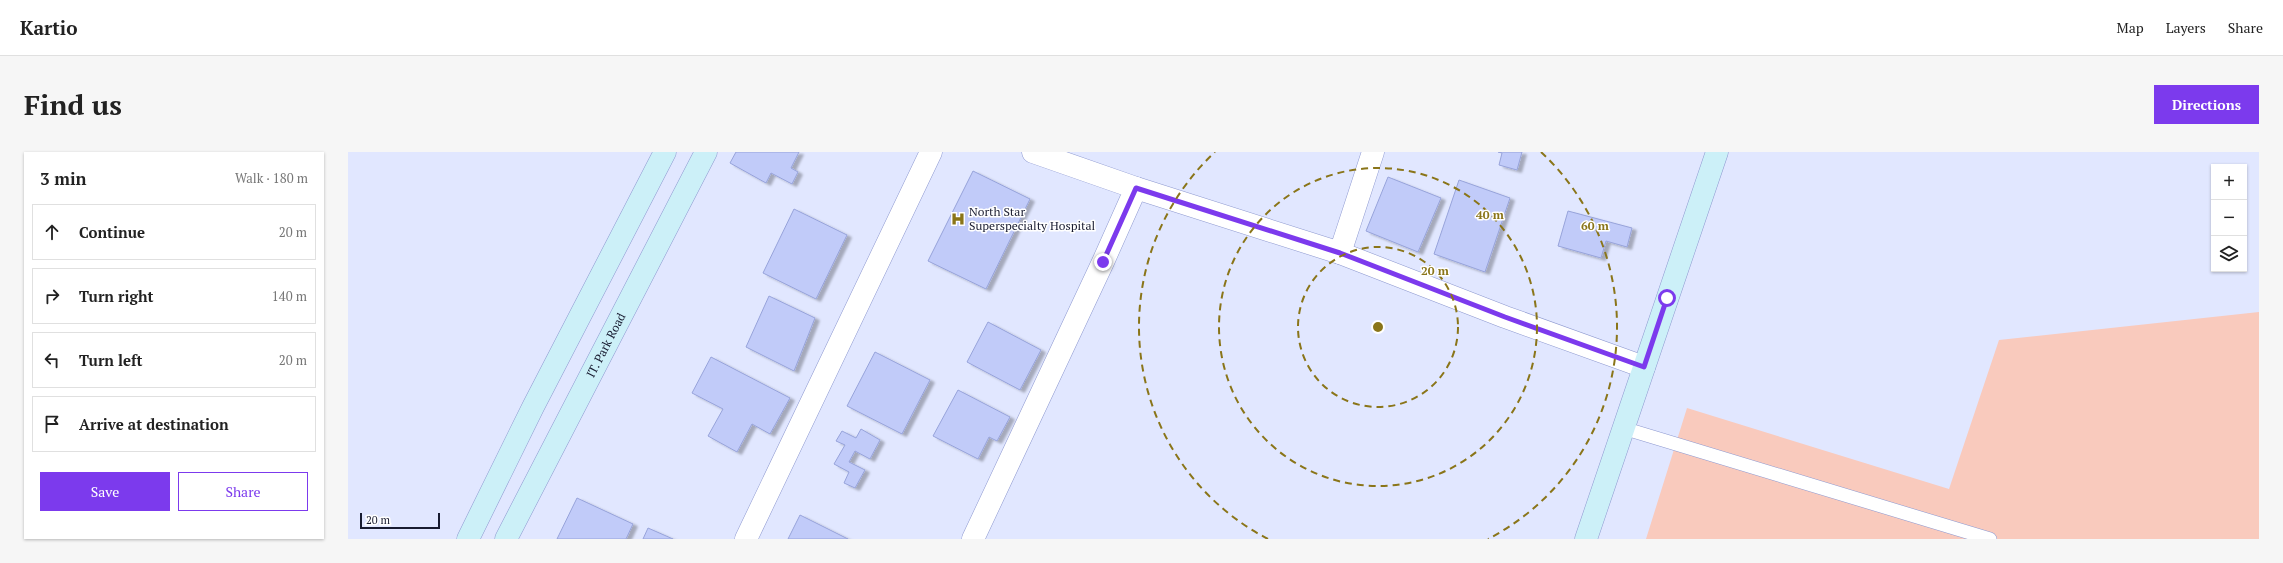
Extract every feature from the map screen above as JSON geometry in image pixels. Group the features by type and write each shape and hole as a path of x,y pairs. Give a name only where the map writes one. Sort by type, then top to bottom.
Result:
{"main road":[{"path":"468,539 533,407 665,152"},
{"name":"IT. Park Road","path":"506,539 680,206 706,152"},
{"path":"1586,539 1717,152"}],"street":[{"path":"746,539 931,152"},
{"path":"1033,152 1136,188 1340,253 1505,317 1644,367"},
{"path":"1340,253 1373,152"},
{"path":"973,539 1103,262 1136,188"}],"lane":[{"path":"1623,428 1990,539"}],"shaded area":[{"path":"2259,312 2259,539 1646,539 1687,408 1949,489 1999,340"}],"building":[{"path":"736,152 799,152 791,168 798,172 792,184 771,173 766,183 730,163"},
{"path":"1498,152 1522,152 1517,170 1499,165 1502,153"},
{"path":"973,171 1030,199 986,289 928,261"},
{"path":"1388,177 1441,198 1418,252 1366,231"},
{"path":"1459,180 1510,198 1485,272 1434,254"},
{"path":"794,209 847,235 816,299 763,273"},
{"path":"1568,211 1632,228 1627,247 1606,241 1601,258 1558,246"},
{"path":"769,296 815,318 794,371 746,347"},
{"path":"988,322 1041,350 1020,390 967,362"},
{"path":"875,352 930,380 902,434 847,406"},
{"path":"711,357 790,398 770,434 752,424 737,452 708,436 723,409 692,393"},
{"path":"958,390 1010,417 997,441 989,437 978,459 933,436"},
{"path":"861,429 880,440 870,459 855,451 849,462 865,470 855,488 844,483 849,472 834,464 845,445 836,441 842,431 856,438"},
{"path":"577,498 633,524 626,539 557,539"},
{"path":"800,515 848,539 788,539"},
{"path":"648,528 673,539 643,539"}],"place":[{"name":"North Star Superspecialty Hospital","path":"958,219"}],"route":[{"path":"1103,262 1136,188 1340,253 1505,317 1644,367 1667,298"}]}
